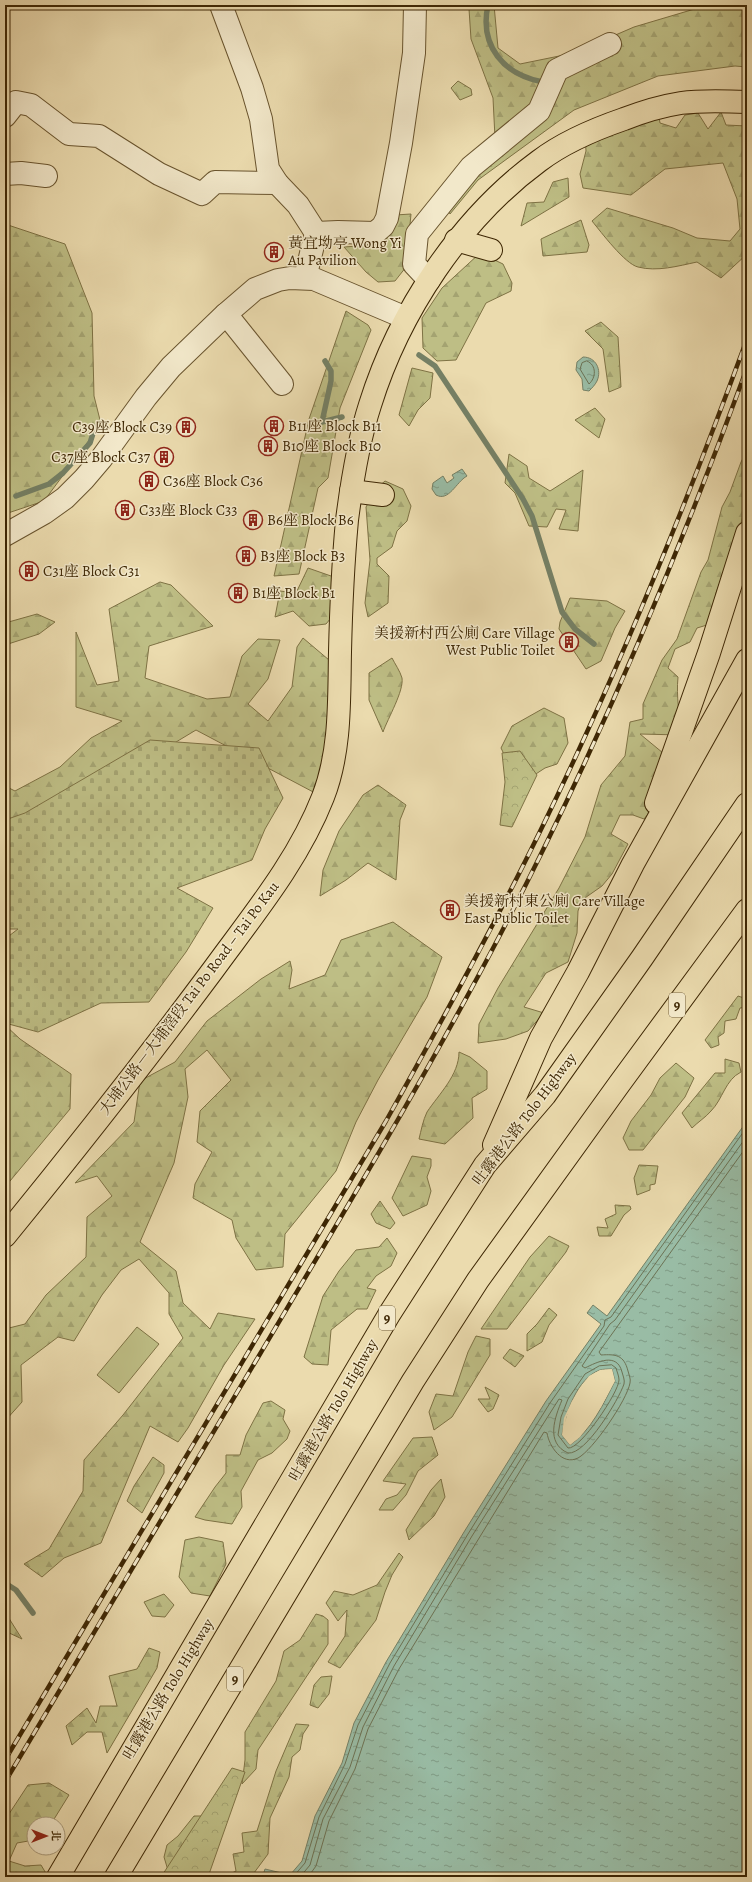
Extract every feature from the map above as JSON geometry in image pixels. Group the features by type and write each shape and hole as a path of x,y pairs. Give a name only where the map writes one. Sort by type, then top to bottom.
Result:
{"main road":[{"name":"大埔公路－大埔滘段 Tai Po Road – Tai Po Kau","path":"5,1236 162,1037 255,916 309,830 325,793 334,758 338,728 342,589 351,491 361,436 371,401 406,318 429,280 456,240 502,191 541,159 602,127 643,112 681,103 747,102"},
{"path":"456,240 491,250"},
{"path":"351,491 383,495"},
{"path":"633,864 651,818 709,653 747,533"},
{"path":"485,1165 541,1038 578,972 633,864 747,660"},
{"name":"吐露港公路 Tolo Highway","path":"58,1877 390,1313 485,1165 545,1095 642,958 747,804"},
{"name":"9","path":"116,1877 413,1381 478,1280 623,1078 747,910"}],"street":[{"path":"221,5 252,88 262,123 268,169 277,183 298,204 316,233 306,278"},
{"path":"316,233 375,233 383,226 387,218 401,143 414,53 415,5"},
{"path":"429,280 414,264 417,234 472,167 539,111 557,70 610,44"},
{"path":"5,116 16,102 31,105 69,134 99,136 159,174 202,194 215,182 277,183"},
{"path":"5,174 20,173 46,176"},
{"path":"5,535 44,513 65,498 101,459 146,397 187,351 255,289 266,284 290,278 306,278 325,283 406,318"},
{"path":"226,314 282,384"}],"green space":[{"path":"478,5 494,5 498,48 520,64 574,53 634,27 708,5 747,5 747,67 735,66 658,76 574,110 478,180 450,214 440,197 495,138 493,98 471,39 469,9"},
{"path":"458,81 471,89 472,95 460,100 451,88"},
{"path":"658,111 660,123 676,128 685,115 698,113 708,129 721,112 726,125 747,126 747,254 721,278 697,262 660,269 638,267 633,265 620,254 592,221 607,208 673,228 697,238 730,241 740,229 737,199 723,163 665,169 631,195 583,188 580,174 586,151 585,135"},
{"path":"568,178 569,197 521,226 527,203 544,202 553,182"},
{"path":"411,214 406,267 395,281 378,282 366,272 344,247 384,244 395,215"},
{"path":"581,220 589,245 587,252 543,256 541,239"},
{"path":"5,224 65,244 92,313 94,396 101,424 44,501 5,514"},
{"path":"480,253 503,264 512,283 511,291 486,303 456,360 437,361 423,348 422,318 442,288"},
{"path":"346,311 368,325 371,330 340,408 328,478 318,488 299,574 274,576 309,419"},
{"path":"601,322 618,337 621,387 609,392 603,349 585,331"},
{"path":"412,368 433,373 430,398 418,410 409,426 399,415"},
{"path":"595,408 605,419 599,438 575,420"},
{"path":"747,451 747,496 740,528 716,593 717,613 707,625 697,628 690,642 675,649 668,668 678,677 677,692 680,735 640,734 663,753 648,814 644,819 633,815 620,815 611,834 628,844 612,874 602,886 582,900 578,911 577,933 568,962 546,973 524,1007 544,1013 528,1031 506,1039 478,1043 479,1024 498,988 559,888 585,837 601,785 625,756 630,722 643,719 643,704 662,660 677,639 701,572 708,560 722,507"},
{"path":"509,454 527,466 529,478 550,491 583,470 578,531 559,529 566,510 556,509 547,527 529,526 515,493 505,483"},
{"path":"385,481 403,489 411,506 407,521 397,531 392,547 377,558 377,564 389,576 388,603 368,617 365,603 370,560 366,507 377,488"},
{"path":"308,568 331,576 339,582 340,607 326,624 309,626 293,611 275,617 280,591 296,593"},
{"path":"160,582 171,585 213,626 149,646 145,678 207,699 230,697 242,656 258,639 280,640 268,679 248,704 268,721 292,687 297,647 303,638 329,660 340,758 317,794 196,730 68,807 5,861 5,786 15,791 60,767 91,738 122,721 76,707 76,632 97,685 119,681 109,609"},
{"path":"570,598 607,601 625,611 615,628 601,661 586,669 559,629 560,622"},
{"path":"37,614 55,622 39,634 5,645 5,623"},
{"path":"392,658 401,675 402,683 401,690 383,732 369,700 369,673"},
{"path":"544,708 564,718 568,743 557,764 545,768 519,785 501,748 512,726"},
{"path":"150,740 259,748 283,798 265,829 252,860 177,888 213,908 186,952 149,1002 101,1003 38,1032 5,1023 5,939 18,929 5,929 5,820 25,813"},
{"path":"520,751 537,775 512,827 500,825 505,782 502,753"},
{"path":"378,785 406,805 400,820 396,880 368,863 346,880 320,896 323,870 339,831 363,795"},
{"path":"393,922 442,957 427,997 378,1080 356,1122 336,1171 285,1234 283,1267 256,1270 236,1238 232,1220 193,1198 195,1184 212,1152 197,1142 200,1111 231,1080 207,1050 185,1069 188,1097 174,1163 140,1242 176,1271 183,1303 210,1329 218,1313 255,1319 224,1365 188,1428 178,1442 150,1426 101,1543 64,1558 42,1577 24,1564 49,1549 83,1491 84,1460 123,1415 183,1338 169,1314 169,1293 139,1259 121,1270 102,1295 74,1341 58,1337 21,1365 22,1402 5,1421 5,1329 25,1324 46,1295 86,1257 87,1217 112,1196 97,1176 75,1183 134,1122 140,1081 175,1062 207,1021 261,979 290,961 292,970 289,989 325,975 341,940"},
{"path":"738,996 747,999 747,1007 740,1008 736,1019 725,1021 724,1033 718,1037 719,1045 711,1048 705,1040"},
{"path":"5,1025 20,1039 71,1074 70,1109 5,1187"},
{"path":"459,1052 470,1057 487,1071 487,1089 472,1098 473,1118 445,1144 419,1139 427,1112 456,1069"},
{"path":"725,1059 739,1063 741,1072 731,1080 711,1111 692,1128 682,1113 715,1073 725,1073"},
{"path":"676,1063 694,1078 685,1097 643,1150 629,1150 623,1138 631,1121 651,1095 660,1078"},
{"path":"412,1156 431,1159 431,1166 427,1177 431,1191 427,1205 403,1216 392,1198"},
{"path":"639,1165 658,1166 655,1184 650,1185 650,1190 637,1195 634,1178"},
{"path":"380,1201 395,1223 390,1229 376,1223 371,1214"},
{"path":"615,1205 630,1206 631,1209 624,1215 611,1236 599,1236 597,1227 608,1228 605,1219 616,1214"},
{"path":"549,1236 569,1246 566,1252 507,1329 481,1329 530,1257"},
{"path":"387,1238 397,1253 391,1266 376,1276 367,1288 376,1290 367,1309 357,1309 331,1330 328,1365 312,1364 304,1357 323,1296 339,1271 356,1250 379,1247"},
{"path":"549,1308 557,1315 549,1325 542,1342 527,1351 527,1334"},
{"path":"137,1327 159,1344 119,1393 97,1375"},
{"path":"476,1336 490,1339 490,1355 452,1417 434,1430 429,1412 436,1394 453,1396 468,1352"},
{"path":"510,1349 524,1356 515,1367 503,1358"},
{"path":"485,1387 499,1395 493,1409 488,1412 478,1399 490,1399"},
{"path":"271,1401 285,1410 283,1419 290,1431 287,1439 272,1453 258,1460 241,1491 242,1507 232,1524 195,1517 226,1473 226,1455 240,1455 246,1435 263,1403"},
{"path":"432,1437 438,1455 418,1471 406,1495 393,1510 379,1510 386,1499 397,1495 406,1484 383,1481 413,1438"},
{"path":"153,1457 164,1465 164,1473 142,1513 127,1501 134,1486"},
{"path":"441,1479 445,1497 434,1516 409,1540 406,1530 431,1490"},
{"path":"199,1537 223,1542 226,1564 210,1596 191,1593 179,1577 185,1540"},
{"path":"399,1553 403,1557 392,1575 376,1620 340,1668 328,1662 345,1636 347,1610 338,1621 326,1603 334,1591 353,1595 377,1585"},
{"path":"164,1594 174,1605 165,1617 152,1616 144,1602"},
{"path":"5,1612 22,1639 5,1631"},
{"path":"316,1614 323,1616 328,1620 328,1644 258,1750 256,1769 242,1784 245,1760 245,1732 276,1681 284,1651 300,1640"},
{"path":"149,1648 160,1652 157,1668 107,1753 102,1732 87,1732 72,1745 66,1726 87,1708 96,1723 100,1706 117,1706 109,1676 137,1669"},
{"path":"332,1676 329,1694 318,1708 310,1705 314,1685 321,1677"},
{"path":"296,1724 309,1725 303,1734 300,1750 292,1757 289,1777 270,1818 268,1854 251,1877 224,1877 236,1871 233,1854 244,1852 242,1833 257,1831 276,1771"},
{"path":"232,1768 245,1772 208,1877 161,1877"},
{"path":"49,1783 69,1795 56,1816 26,1816 26,1841 17,1843 9,1861 25,1866 41,1865 47,1875 45,1877 5,1877 5,1820 28,1785"},
{"path":"194,1816 206,1816 170,1877 164,1857 167,1845 178,1836"}],"water":[{"path":"583,357 591,359 597,365 599,373 597,381 589,391 583,390 582,379 576,370 577,362"},
{"path":"462,469 467,476 449,494 445,496 436,495 432,489 433,483 443,476 447,483 454,478 452,475"},
{"path":"747,1121 747,1877 267,1877 263,1875 265,1869 290,1875 302,1861 315,1816 342,1763 354,1723 386,1662 464,1532 546,1401 601,1324 587,1313 593,1305 607,1316","holes":["612,1369 615,1381 591,1424 578,1439 570,1445 562,1435 569,1407 579,1389 592,1374 601,1370"]}],"pier":[{"path":"612,1369 615,1381 601,1407 580,1437 570,1445 562,1435 564,1418 572,1401 589,1376 600,1370","holes":["611,1371 613,1380 600,1406 579,1436 571,1442 565,1434 566,1418 574,1401 590,1378 601,1372"]}],"waterway":[{"path":"488,5 486,20 487,33 491,46 498,56 506,65 517,73 543,82"},
{"path":"419,355 435,366 523,499 532,516 562,612 575,629 594,644"},
{"path":"325,361 331,371 331,381 322,422 342,417"},
{"path":"16,496 49,484 63,473 90,443 95,427"},
{"path":"5,1583 16,1590 33,1613"}],"railway":[{"path":"5,1760 386,1121 490,931 576,757 628,639 702,460 747,339"},
{"path":"5,1782 383,1146 472,988 500,935 569,797 663,585 747,368"}],"place":[{"name":"黃宜坳亭 Wong Yi Au Pavilion","path":"274,252"},
{"name":"B11座 Block B11","path":"274,426"},
{"name":"C39座 Block C39","path":"186,427"},
{"name":"B10座 Block B10","path":"268,446"},
{"name":"C37座 Block C37","path":"164,457"},
{"name":"C36座 Block C36","path":"149,481"},
{"name":"C33座 Block C33","path":"125,510"},
{"name":"B6座 Block B6","path":"253,520"},
{"name":"B3座 Block B3","path":"246,556"},
{"name":"C31座 Block C31","path":"29,571"},
{"name":"B1座 Block B1","path":"238,593"},
{"name":"美援新村西公廁 Care Village West Public Toilet","path":"569,642"},
{"name":"美援新村東公廁 Care Village East Public Toilet","path":"450,910"}]}
